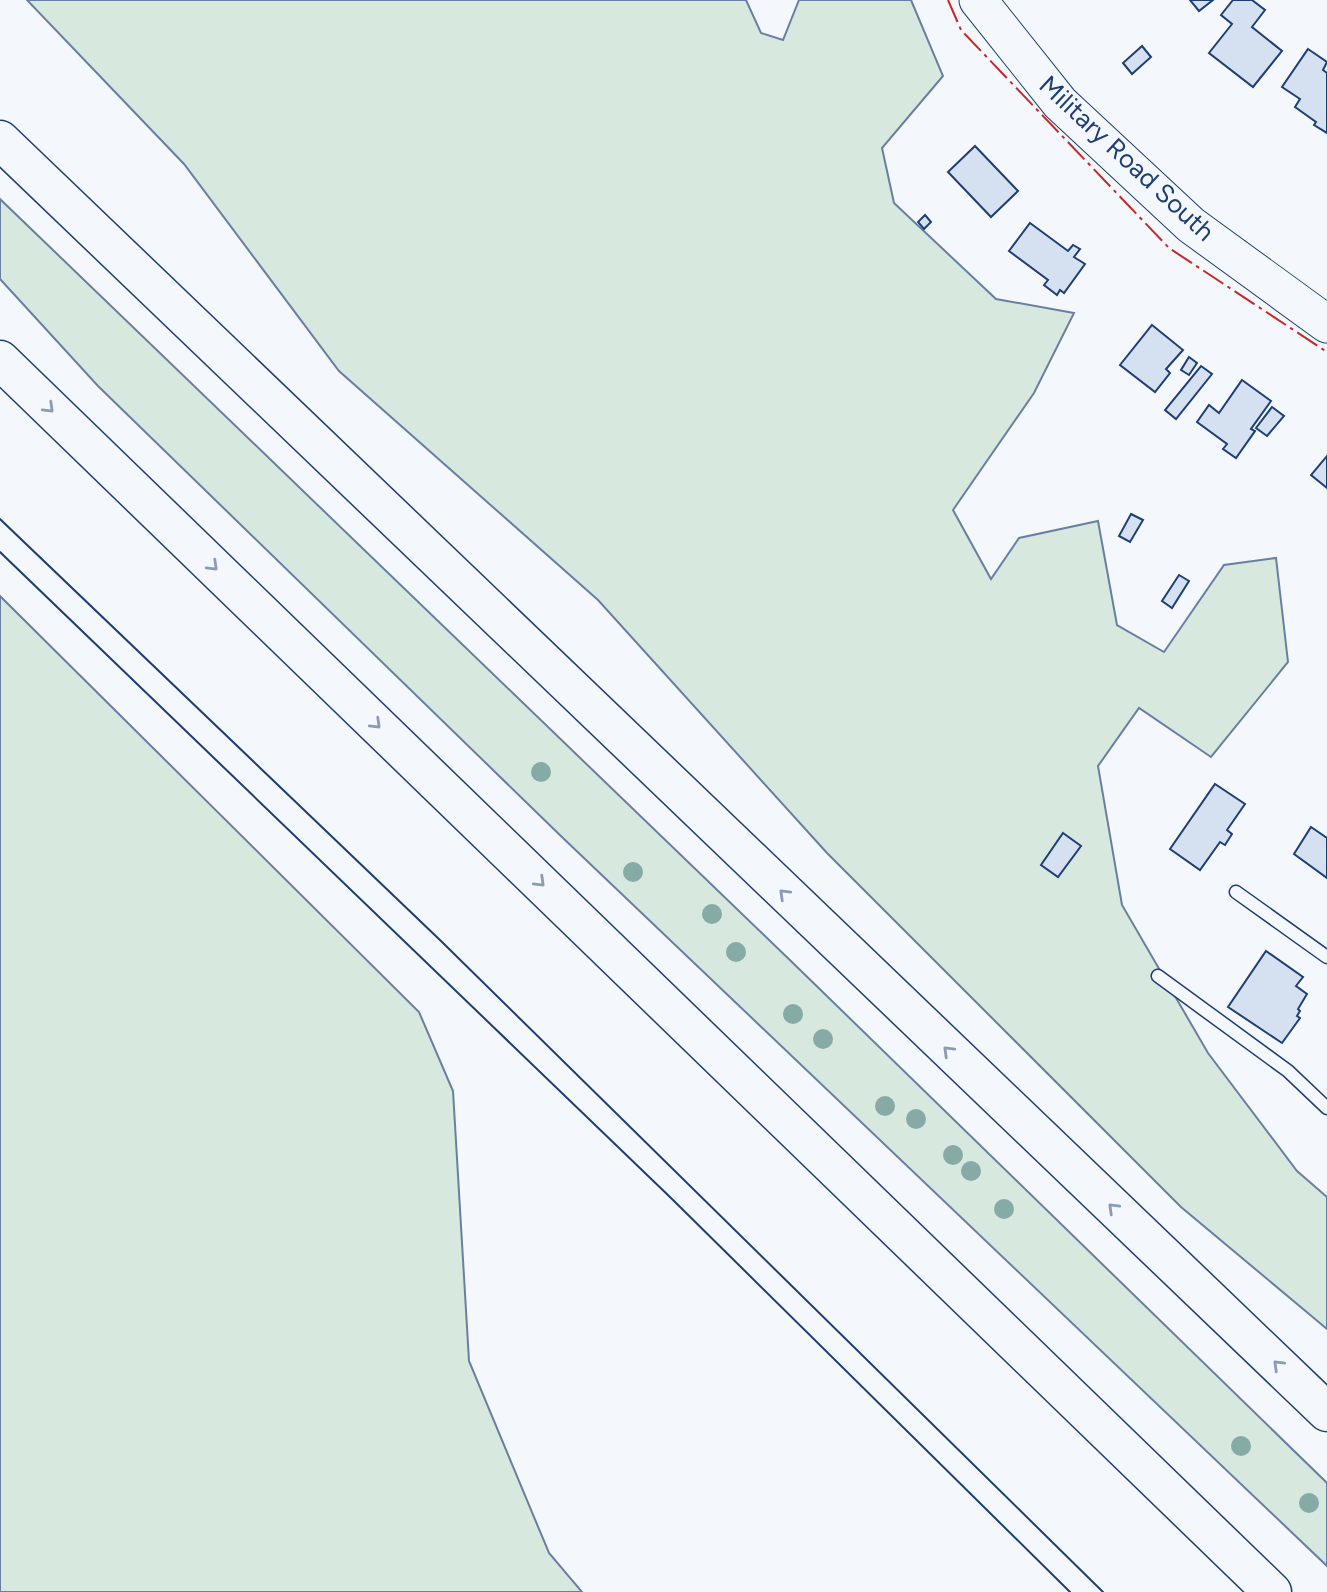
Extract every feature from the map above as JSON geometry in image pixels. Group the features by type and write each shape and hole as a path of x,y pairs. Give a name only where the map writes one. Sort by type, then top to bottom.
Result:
{"highway":[{"path":"0,140 1327,1412"},
{"path":"0,360 1272,1592"}],"main road":[{"name":"Military Road South","path":"978,0 1060,103 1191,225 1327,324"}],"lane":[{"path":"1236,892 1327,957"},
{"path":"1158,976 1288,1071 1327,1108"}],"shaded area":[{"path":"27,0 746,0 761,33 783,40 799,0 911,0 943,76 882,148 894,203 996,299 1074,313 1034,393 953,510 991,579 1019,538 1098,521 1117,625 1164,652 1224,565 1276,558 1288,662 1211,757 1139,708 1098,766 1122,905 1208,1053 1297,1171 1327,1197 1327,1329 1181,1207 827,853 598,600 339,371 184,164"},
{"path":"0,199 795,965 1327,1483 1327,1566 564,839 98,386 0,279"},
{"path":"0,596 419,1012 453,1091 469,1361 549,1553 582,1592 0,1592"}],"building":[{"path":"1190,0 1213,0 1199,11"},
{"path":"1233,0 1252,0 1265,10 1252,27 1282,51 1253,87 1209,53 1232,24 1221,15"},
{"path":"1142,46 1151,57 1132,74 1123,63"},
{"path":"1308,49 1327,62 1323,70 1327,73 1327,133 1295,107 1300,99 1282,87"},
{"path":"975,146 1018,191 991,217 948,172"},
{"path":"925,215 931,222 924,229 918,222"},
{"path":"1030,223 1068,251 1073,245 1080,249 1074,257 1085,264 1064,293 1060,290 1057,295 1044,285 1048,280 1009,251"},
{"path":"1152,325 1183,350 1166,369 1170,373 1155,392 1120,365"},
{"path":"1189,357 1197,363 1189,375 1181,370"},
{"path":"1201,366 1212,374 1176,419 1165,410"},
{"path":"1242,380 1271,401 1251,429 1255,431 1236,458 1223,449 1227,444 1197,422 1209,405 1219,413"},
{"path":"1272,407 1284,416 1267,436 1256,428"},
{"path":"1327,456 1327,488 1311,475"},
{"path":"1131,514 1143,520 1130,542 1119,536"},
{"path":"1179,575 1189,581 1172,608 1162,601"},
{"path":"1215,784 1245,804 1227,830 1232,834 1225,845 1220,842 1200,870 1170,849"},
{"path":"1311,827 1327,838 1327,878 1294,854"},
{"path":"1063,833 1081,846 1058,877 1041,865"},
{"path":"1266,951 1303,977 1296,986 1307,994 1298,1009 1300,1011 1297,1016 1300,1018 1282,1043 1228,1007"}],"tram line":[{"path":"0,519 441,941 1103,1592"},
{"path":"0,552 671,1198 1070,1592"}],"power":[{"path":"948,0 961,30 1169,248 1327,352"}]}
